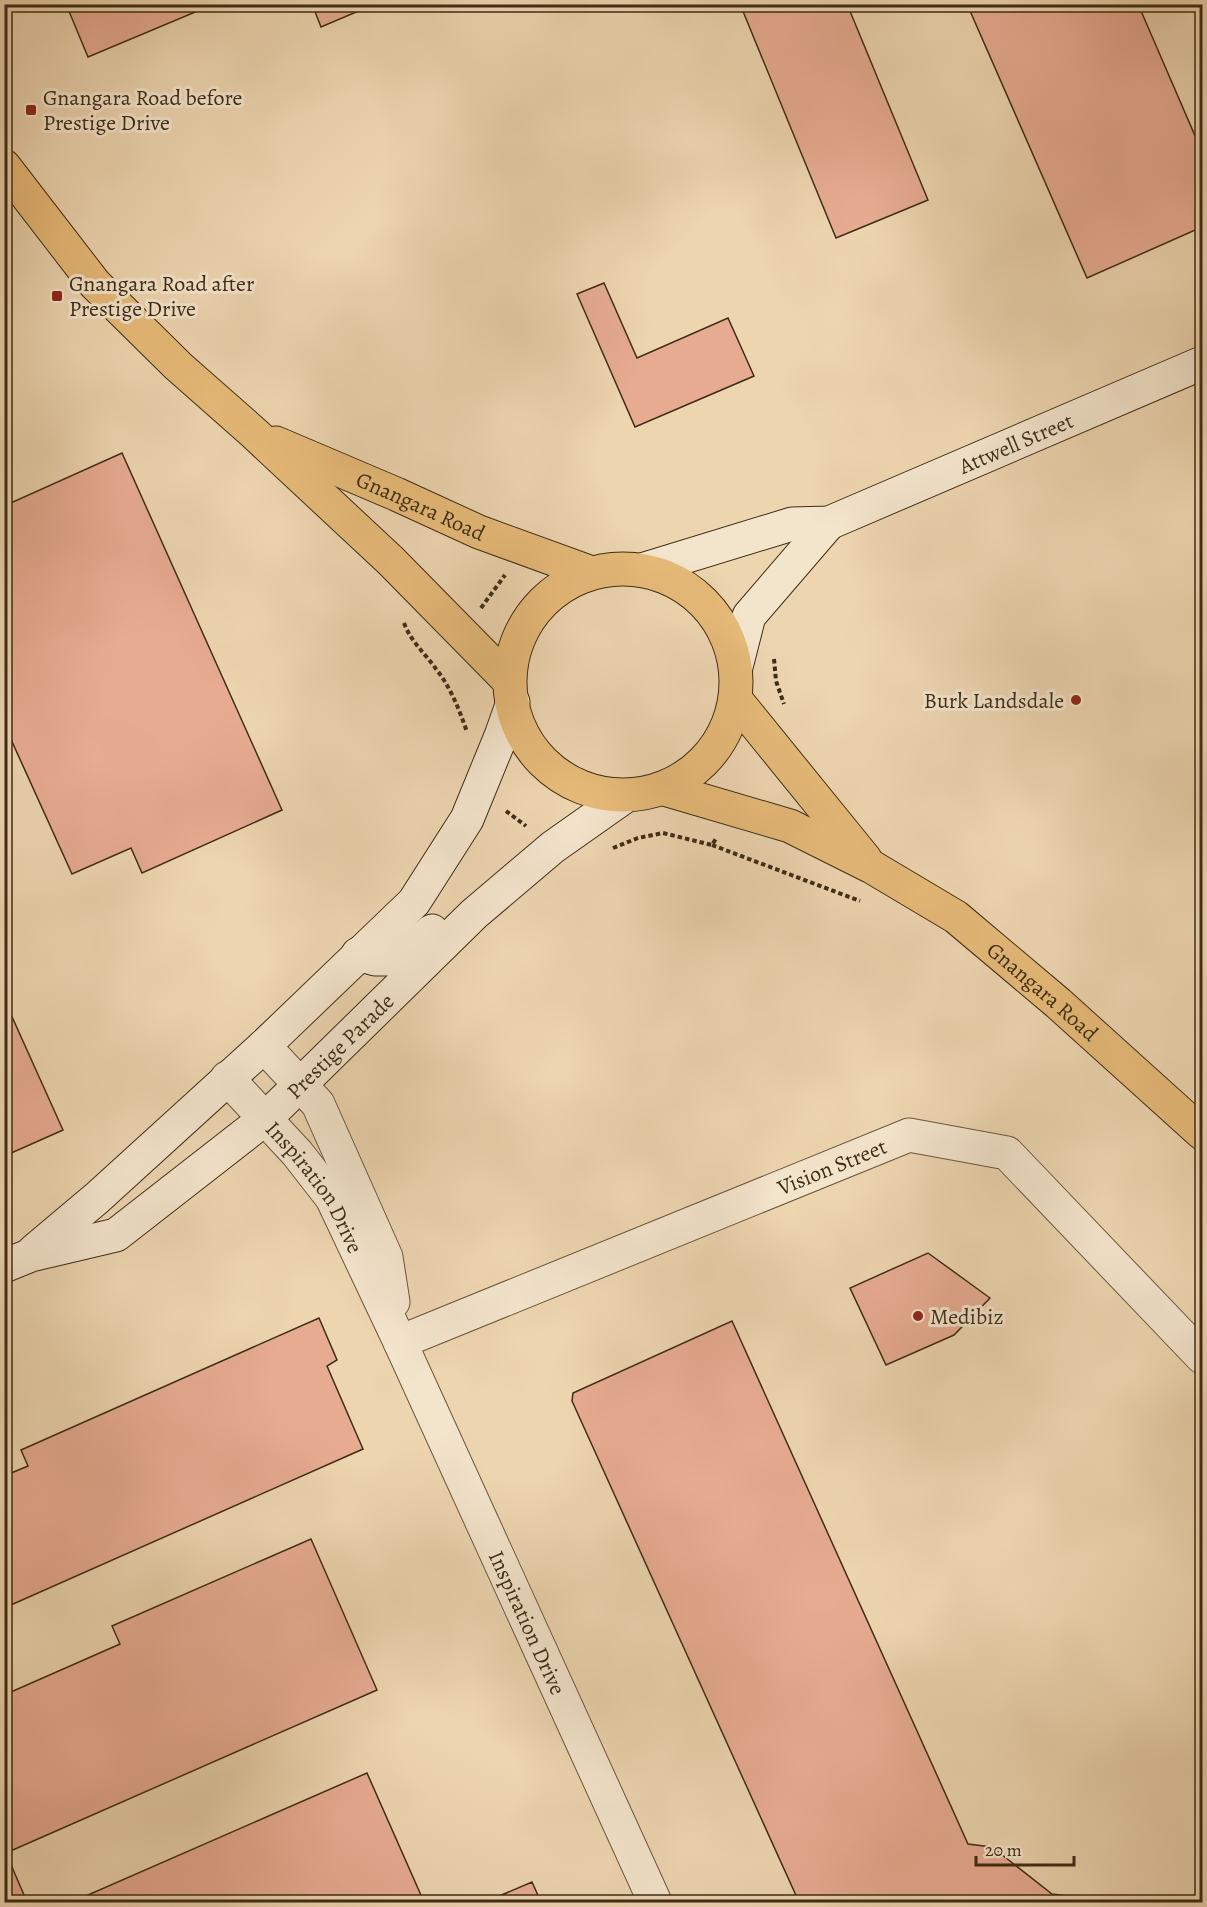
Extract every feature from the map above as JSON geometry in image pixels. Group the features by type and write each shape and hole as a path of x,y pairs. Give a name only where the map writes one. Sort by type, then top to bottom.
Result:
{"main road":[{"name":"Gnangara Road","path":"4,166 95,284 178,366 255,434 391,561 462,634 511,691"},
{"name":"Gnangara Road","path":"255,434 478,532 588,572"},
{"name":"Gnangara Road","path":"616,567 645,569 678,582 706,603 726,633 736,667 736,700 723,737 698,768 664,789 624,797 584,790 549,769 519,730 511,691 519,634 547,596 588,572 616,567"},
{"name":"Gnangara Road","path":"736,700 872,867"},
{"name":"Gnangara Road","path":"664,789 790,826 872,867 956,917 1058,1003 1203,1133"}],"street":[{"name":"Attwell Street","path":"645,569 792,524 829,524 1203,363"},
{"name":"Attwell Street","path":"736,667 749,616 829,524"},
{"name":"Prestige Parade","path":"18,1261 97,1198 264,1046 414,902 467,819 501,736 511,691"},
{"name":"Prestige Parade","path":"18,1261 116,1235 266,1118 474,914 553,847 624,797"},
{"path":"358,954 375,959 397,959 430,933 494,897"},
{"name":"Inspiration Drive","path":"264,1046 318,1104 386,1257 400,1342"},
{"name":"Inspiration Drive","path":"227,1078 266,1118 332,1198 655,1902"},
{"name":"Vision Street","path":"400,1342 909,1135 1007,1153 1203,1357"}],"path":[{"path":"437,669 524,549"},
{"path":"402,617 410,637 437,669 454,696 467,732 467,740"},
{"path":"774,650 776,681 787,712"},
{"path":"479,789 553,847"}],"building":[{"path":"66,4 212,4 212,5 88,57"},
{"path":"312,4 375,4 321,27"},
{"path":"740,4 847,4 928,200 836,238"},
{"path":"967,4 1138,4 1202,152 1202,227 1087,278"},
{"path":"604,283 637,358 728,318 754,376 635,427 577,294"},
{"path":"122,453 282,810 142,873 131,848 72,874 4,724 4,506"},
{"path":"4,999 63,1130 9,1154 4,1143"},
{"name":"Medibiz","path":"928,1253 990,1298 954,1335 886,1365 850,1288"},
{"path":"319,1318 337,1360 327,1366 363,1449 4,1608 4,1476 28,1466 21,1450"},
{"path":"732,1321 968,1844 992,1847 1052,1894 1116,1902 799,1902 572,1401 573,1393"},
{"path":"311,1539 377,1690 6,1853 27,1902 4,1902 4,1695 120,1644 112,1626"},
{"path":"367,1773 424,1902 72,1902"},
{"path":"532,1882 541,1902 485,1902"}],"place":[{"name":"Gnangara Road before Prestige Drive","path":"31,110"},
{"name":"Gnangara Road after Prestige Drive","path":"57,296"},
{"name":"Burk Landsdale","path":"1076,700"},
{"name":"Medibiz","path":"918,1316"}]}
